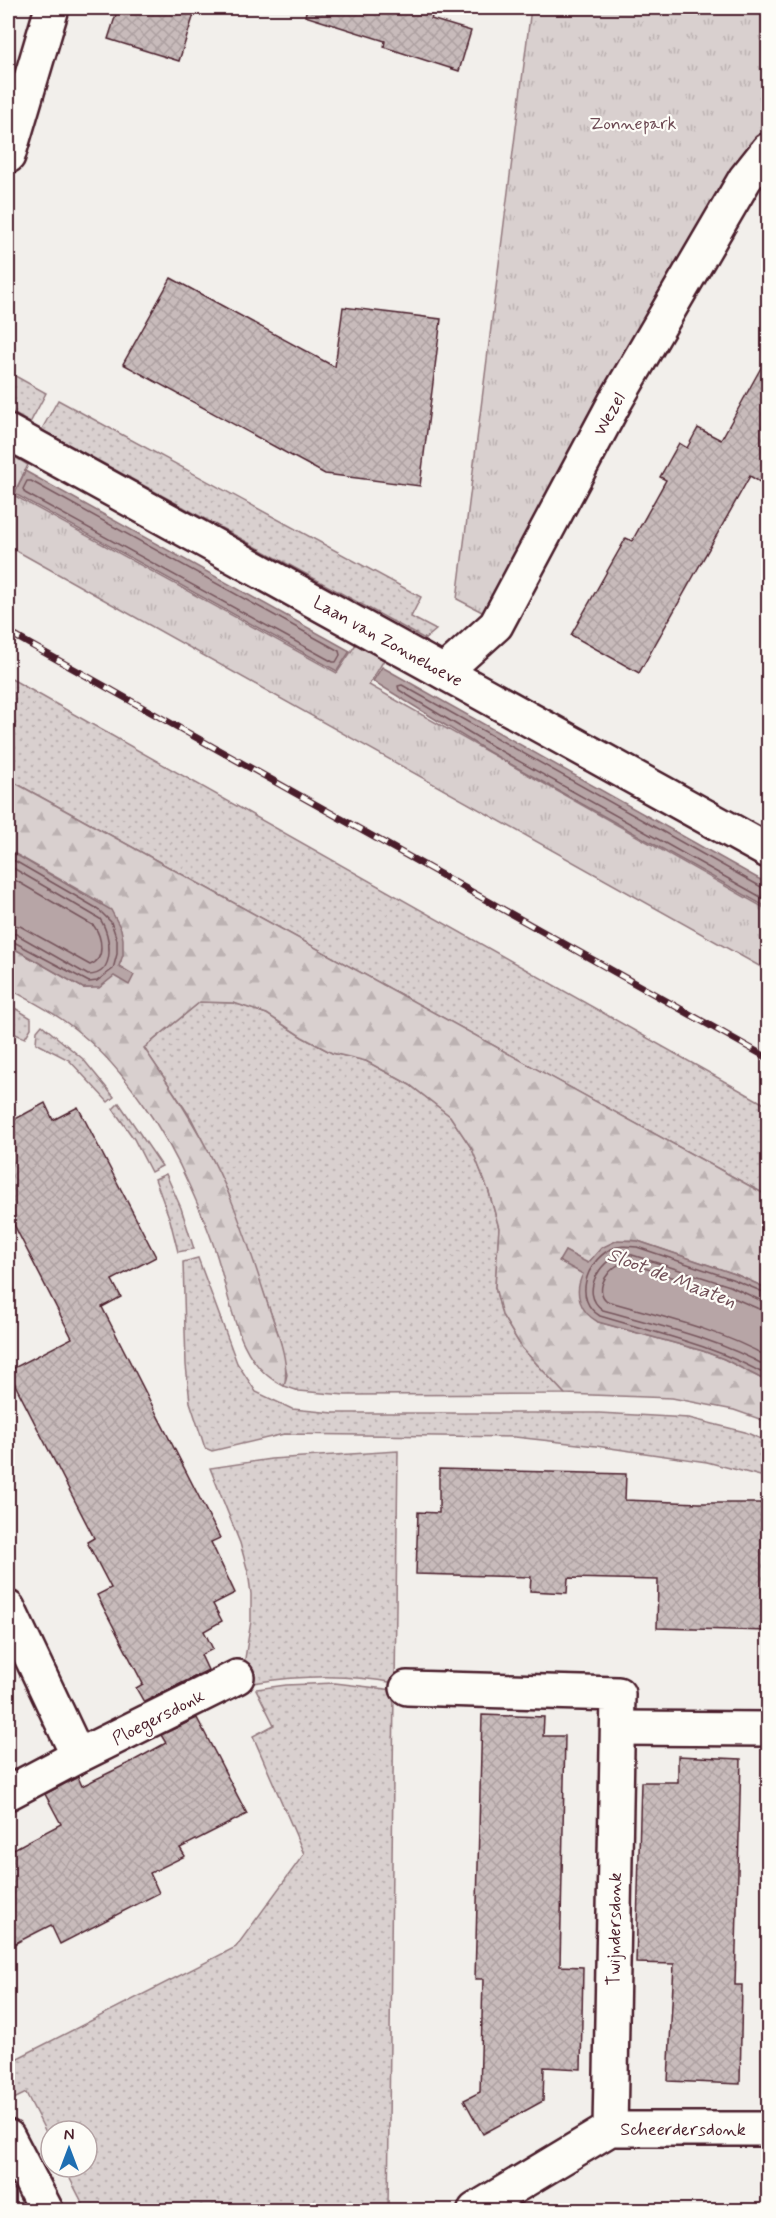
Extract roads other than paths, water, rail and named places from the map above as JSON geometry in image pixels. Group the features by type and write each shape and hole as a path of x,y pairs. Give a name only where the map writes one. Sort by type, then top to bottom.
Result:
{"street":[{"path":"8,156 52,8"},
{"name":"Wezel","path":"444,672 496,625 615,402 745,179 768,150"},
{"name":"Laan van Zonnehoeve","path":"8,432 768,851"},
{"path":"8,1608 78,1756"},
{"name":"Ploegersdonk","path":"8,1793 237,1677"},
{"name":"Twijndersdonk","path":"407,1688 618,1694 610,2129"},
{"path":"618,1728 768,1729"},
{"name":"Scheerdersdonk","path":"475,2211 610,2129 768,2129"},
{"path":"8,2137 46,2211"}],"water":[{"path":"25,471 350,651 337,671 15,494"},
{"path":"382,667 768,884 768,908 489,752 373,681"},
{"path":"8,850 111,910 121,929 123,939 123,955 119,966 134,975 129,985 114,976 99,988 83,988 8,945"},
{"name":"Sloot de Maaten","path":"618,1240 638,1241 735,1274 768,1289 768,1382 724,1359 703,1351 598,1322 592,1318 580,1301 579,1288 583,1274 559,1261 565,1251 588,1263 601,1248"}],"railway":[{"path":"8,632 768,1058"}],"park label":[{"name":"Zonnepark","path":"633,123"}]}
